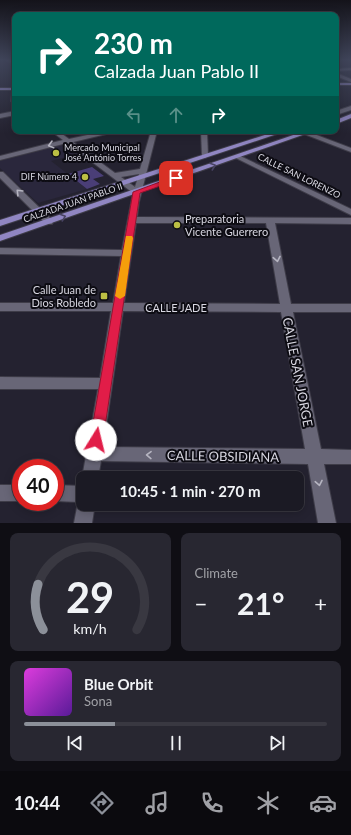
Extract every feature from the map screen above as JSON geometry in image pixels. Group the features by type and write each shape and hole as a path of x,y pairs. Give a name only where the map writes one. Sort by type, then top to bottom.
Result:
{"main road":[{"path":"0,89 12,89"},
{"path":"339,113 351,111"},
{"name":"CALZADA JUAN PABLO II","path":"0,223 124,182 141,174 275,134"},
{"name":"CALZADA JUAN PABLO II","path":"0,238 303,134"}],"street":[{"path":"339,113 351,108"},
{"path":"0,116 12,114"},
{"path":"339,121 351,117"},
{"path":"58,134 137,192"},
{"path":"0,158 102,134"},
{"path":"91,471 137,192 153,134"},
{"path":"204,134 205,156"},
{"path":"314,134 351,150"},
{"name":"CALLE SAN LORENZO","path":"238,157 351,212"},
{"path":"0,174 49,222"},
{"path":"114,175 141,174"},
{"path":"132,220 351,221"},
{"name":"CALLE SAN JORGE","path":"270,220 327,523"},
{"path":"0,251 126,253"},
{"name":"CALLE JADE","path":"0,307 351,308"},
{"path":"0,384 106,384"},
{"name":"CALLE OBSIDIANA","path":"94,454 351,457"},
{"path":"0,493 12,493"},
{"path":"64,494 76,494"},
{"path":"83,523 85,511"}],"shaded area":[{"path":"61,145 74,155 51,161 87,189 38,203 0,168 0,161"}],"building":[{"name":"DIF Número 4","path":"92,167 104,176 93,179 100,184 87,189 68,174"}],"slow traffic":[{"path":"120,296 129,238"}],"place":[{"name":"Mercado Municipal José António Torres","path":"56,153"},
{"name":"DIF Número 4","path":"85,177"},
{"name":"Preparatoria Vicente Guerrero","path":"177,225"},
{"name":"Calle Juan de Dios Robledo","path":"104,296"}],"route":[{"path":"96,440 134,202 137,192 176,178"}]}
